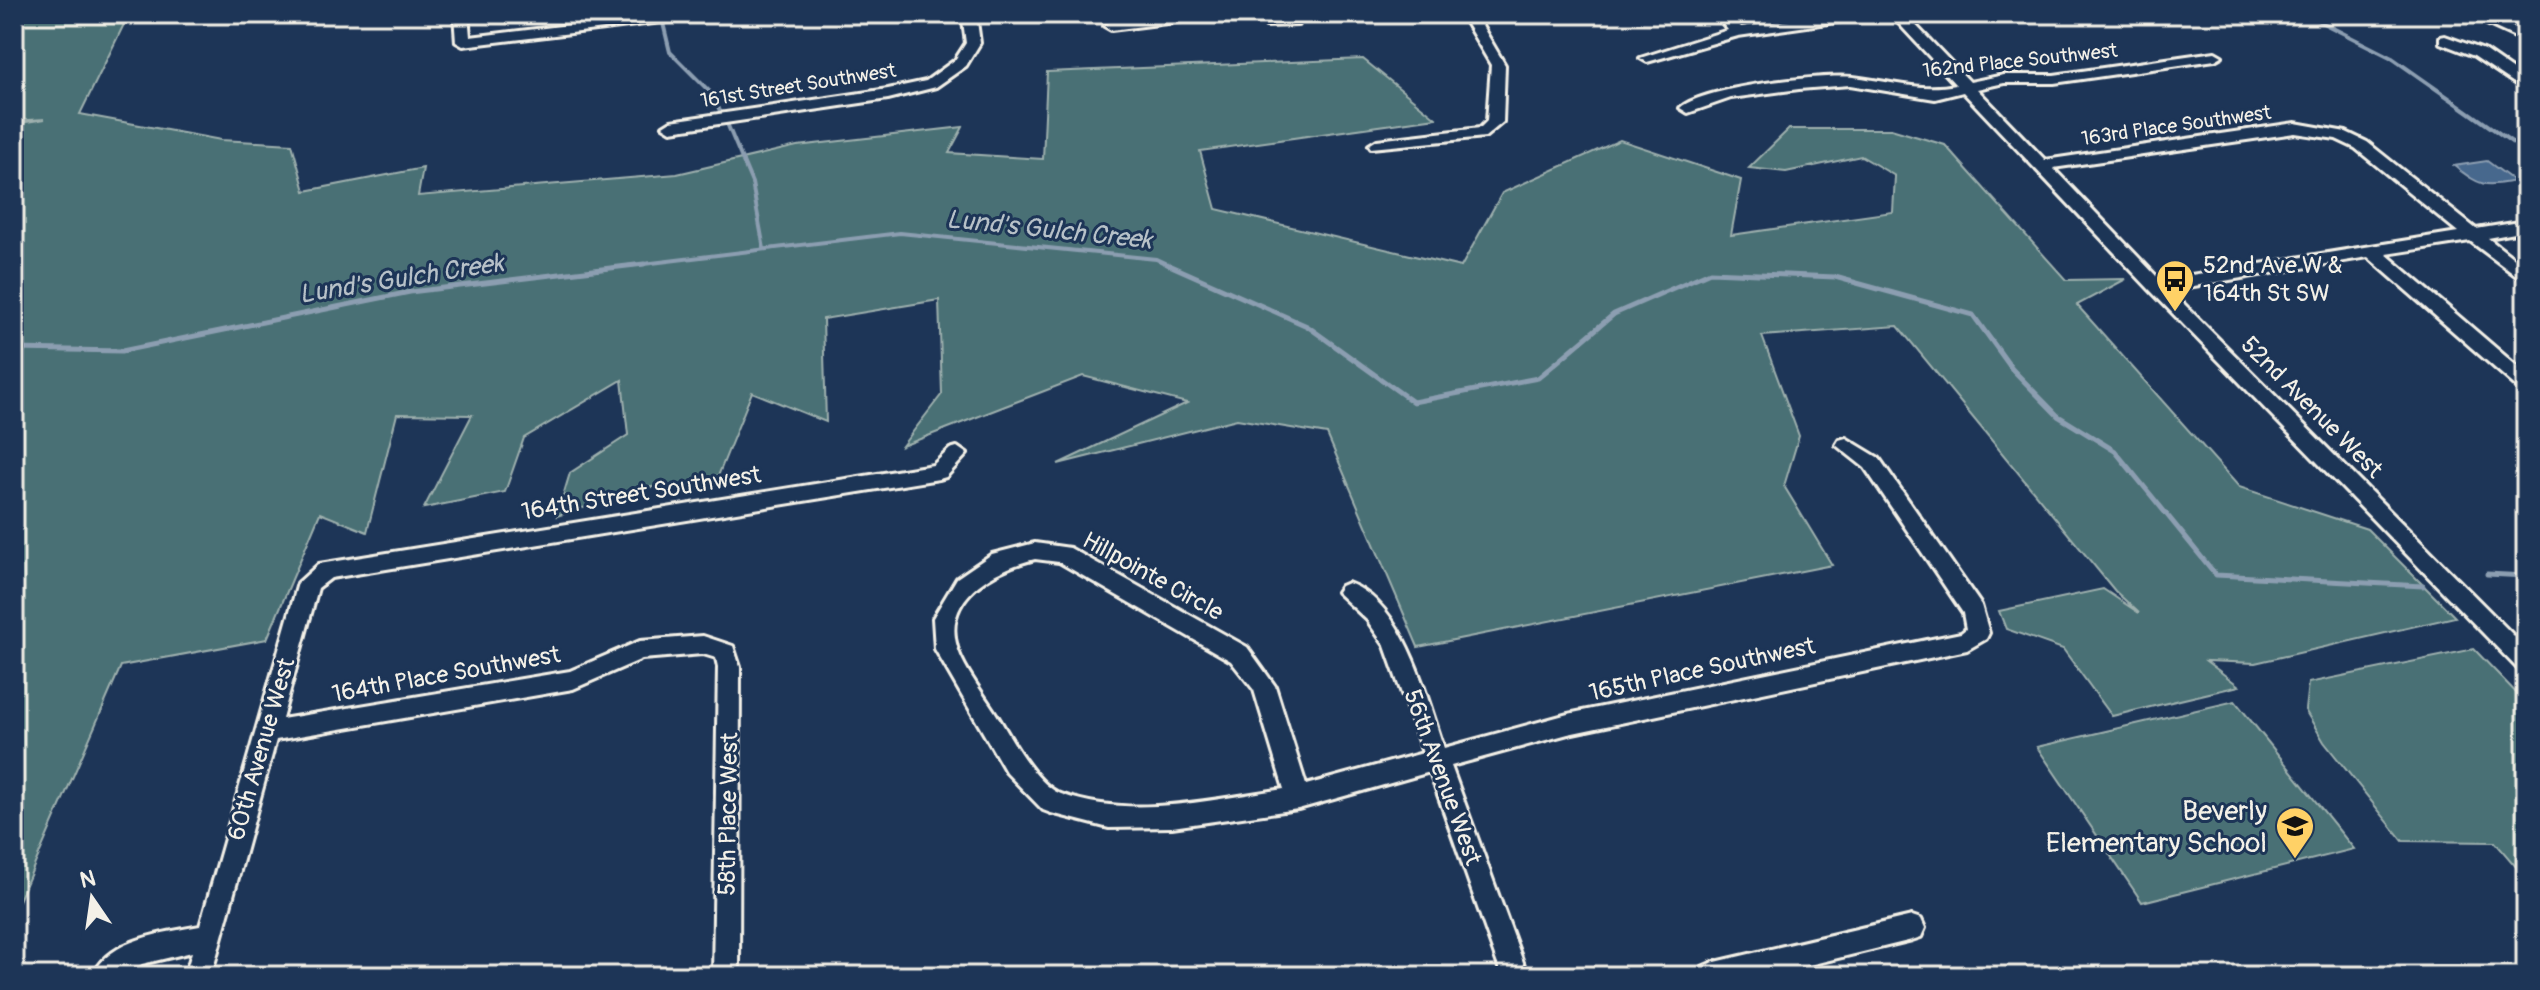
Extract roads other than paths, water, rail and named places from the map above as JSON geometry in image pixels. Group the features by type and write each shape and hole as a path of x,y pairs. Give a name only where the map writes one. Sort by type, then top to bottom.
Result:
{"street":[{"path":"461,14 463,42 695,14"},
{"name":"161st Street Southwest","path":"671,126 888,94 931,84 961,63 973,43 969,14"},
{"path":"1111,26 1207,14"},
{"path":"1267,14 1271,23 1282,25 1293,22 1296,14"},
{"path":"1377,145 1485,132 1495,122 1498,65 1468,14"},
{"path":"1722,14 1737,32"},
{"path":"1647,58 1737,32 1863,14"},
{"name":"52nd Avenue West","path":"1897,14 2156,286 2526,662"},
{"path":"2474,15 2526,38"},
{"path":"2445,40 2479,53 2526,86"},
{"name":"162nd Place Southwest","path":"1688,108 1728,94 1799,84 1850,81 1935,94 2004,79 2054,79 2215,56"},
{"name":"163rd Place Southwest","path":"2041,165 2295,128 2318,130 2361,145 2526,277"},
{"path":"2156,286 2526,226"},
{"path":"2371,251 2526,384"},
{"name":"165th Place Southwest","path":"1437,763 1568,724 1967,641 1978,633 1973,611 1872,463 1846,445"},
{"name":"164th Street Southwest","path":"326,570 939,472 957,454"},
{"name":"Hillpointe Circle","path":"1298,798 1264,686 1239,654 1063,554 1035,551 999,560 964,584 944,618 946,649 1014,765 1051,802 1109,817 1172,816 1298,798 1437,763"},
{"name":"60th Avenue West","path":"198,976 309,583 326,570"},
{"name":"56th Avenue West","path":"1348,592 1375,614 1395,642 1515,976"},
{"name":"164th Place Southwest","path":"266,732 573,680 640,650 703,645 725,652"},
{"name":"58th Place West","path":"725,652 729,667 726,976"},
{"path":"1711,976 1912,928"},
{"path":"106,976 112,966 129,957 208,936"}],"water":[{"path":"2487,161 2514,181 2482,183 2454,166"}],"waterway":[{"name":"Lund's Gulch Creek","path":"2305,14 2392,58 2526,152"},
{"path":"663,23 670,52 712,94 720,111"},
{"path":"726,121 752,183 764,249"},
{"name":"Lund's Gulch Creek","path":"627,266 900,233 1156,259 1171,266"},
{"name":"Lund's Gulch Creek","path":"14,349 122,351 410,292 644,264"},
{"name":"Lund's Gulch Creek","path":"1167,264 1307,326 1413,402 1538,378 1614,314 1710,272 1835,277 1973,315 2012,369 2058,416 2115,451 2216,575 2423,586"},
{"name":"Lund's Gulch Creek","path":"2487,574 2526,576"}],"place":[{"name":"52nd Ave W & 164th St SW","path":"2175,313"},
{"name":"Beverly Elementary School","path":"2295,860"}]}
